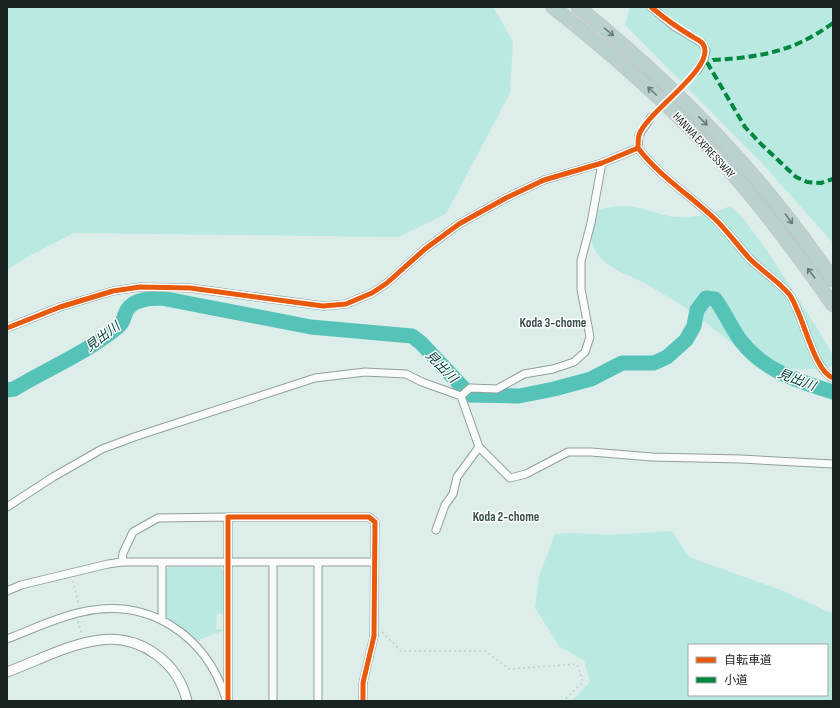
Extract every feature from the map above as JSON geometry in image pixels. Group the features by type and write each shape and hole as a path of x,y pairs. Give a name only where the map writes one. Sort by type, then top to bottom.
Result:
{"highway":[{"name":"HANWA EXPRESSWAY","path":"553,7 603,47 663,102 714,154 780,232 833,305"},
{"name":"HANWA EXPRESSWAY","path":"578,7 611,33 662,79 720,138 758,180 833,280"}],"street":[{"path":"651,7 675,27 702,43 706,51 706,62 697,71"},
{"path":"651,117 639,135 638,148 651,165 717,220 750,258 789,294 808,336 818,363 824,373 833,378"},
{"path":"7,328 60,307 113,291 140,287 190,288 323,306 346,304 372,293 387,283 425,249 459,224 506,198 544,180 602,163 638,148"},
{"path":"461,396 470,388 497,390 524,374 553,369 574,362 585,352 590,336 581,289 581,261 591,223 602,163"},
{"path":"7,507 53,477 102,449 137,436 315,378 365,372 406,374 422,382 461,396"},
{"path":"461,396 479,447 510,478 526,474 568,452 833,464"},
{"path":"436,530 445,504 453,494 457,477 479,447"},
{"path":"227,701 228,517"},
{"path":"122,562 124,553 133,532 158,518 369,517 375,522 374,636 363,683 363,701"},
{"path":"7,591 71,573 122,562 374,562"},
{"path":"162,562 162,620"},
{"path":"273,562 273,701"},
{"path":"318,562 318,701"},
{"path":"7,639 78,612 112,608 143,612 162,620 184,635 198,648 221,684 227,701"},
{"path":"7,672 84,644 100,640 123,641 142,646 159,655 173,669 184,687 187,701"}],"path":[{"path":"71,573 84,644"},
{"path":"374,624 401,651 485,651 509,668 577,664 583,682 563,701"}],"shaded area":[{"path":"7,7 493,7 513,41 510,93 446,214 398,237 74,233 31,255 7,270"},
{"path":"630,7 833,7 833,243 760,161 625,25"},
{"path":"630,206 677,217 691,217 718,211 731,206 744,219 767,251 819,331 833,356 833,364 829,368 782,369 761,363 745,353 702,319 679,304 648,285 603,261 592,244 591,233 596,210"},
{"path":"672,531 689,557 781,590 833,614 833,701 572,701 590,682 584,660 560,647 535,608 539,576 555,534 575,533 610,535"},
{"path":"169,567 220,567 224,571 224,614 217,614 216,629 224,630 197,641 169,620 166,615 166,570"}],"waterway":[{"name":"見出川","path":"7,390 14,389 94,344 121,324 127,310 134,303 147,299 161,298 311,327 412,336 421,343 470,395 519,396 554,389 591,379 622,363 654,363 667,357 686,340 694,326 697,310 706,298 715,299 741,341 760,360 782,374 833,392"}],"tunnel":[{"path":"674,94 697,71"},
{"path":"651,117 666,102"}],"marked path":[{"path":"833,23 804,41 790,47 762,55 713,60 708,64 745,127 796,177 807,182 821,183 833,179"}],"cycle path":[{"path":"651,7 701,42 703,44 705,54 700,65 691,77 644,125 639,135 638,148 665,177 716,220 750,259 789,294 794,302 814,353 826,373 833,378"},
{"path":"7,328 60,307 113,291 140,287 190,288 323,306 346,304 372,293 387,283 425,249 459,224 506,198 544,180 602,163 638,148"},
{"path":"228,701 228,517 369,517 375,522 374,636 363,683 363,701"}],"district":[{"name":"Koda 3-chome","path":"553,322"},
{"name":"Koda 2-chome","path":"506,516"}]}
